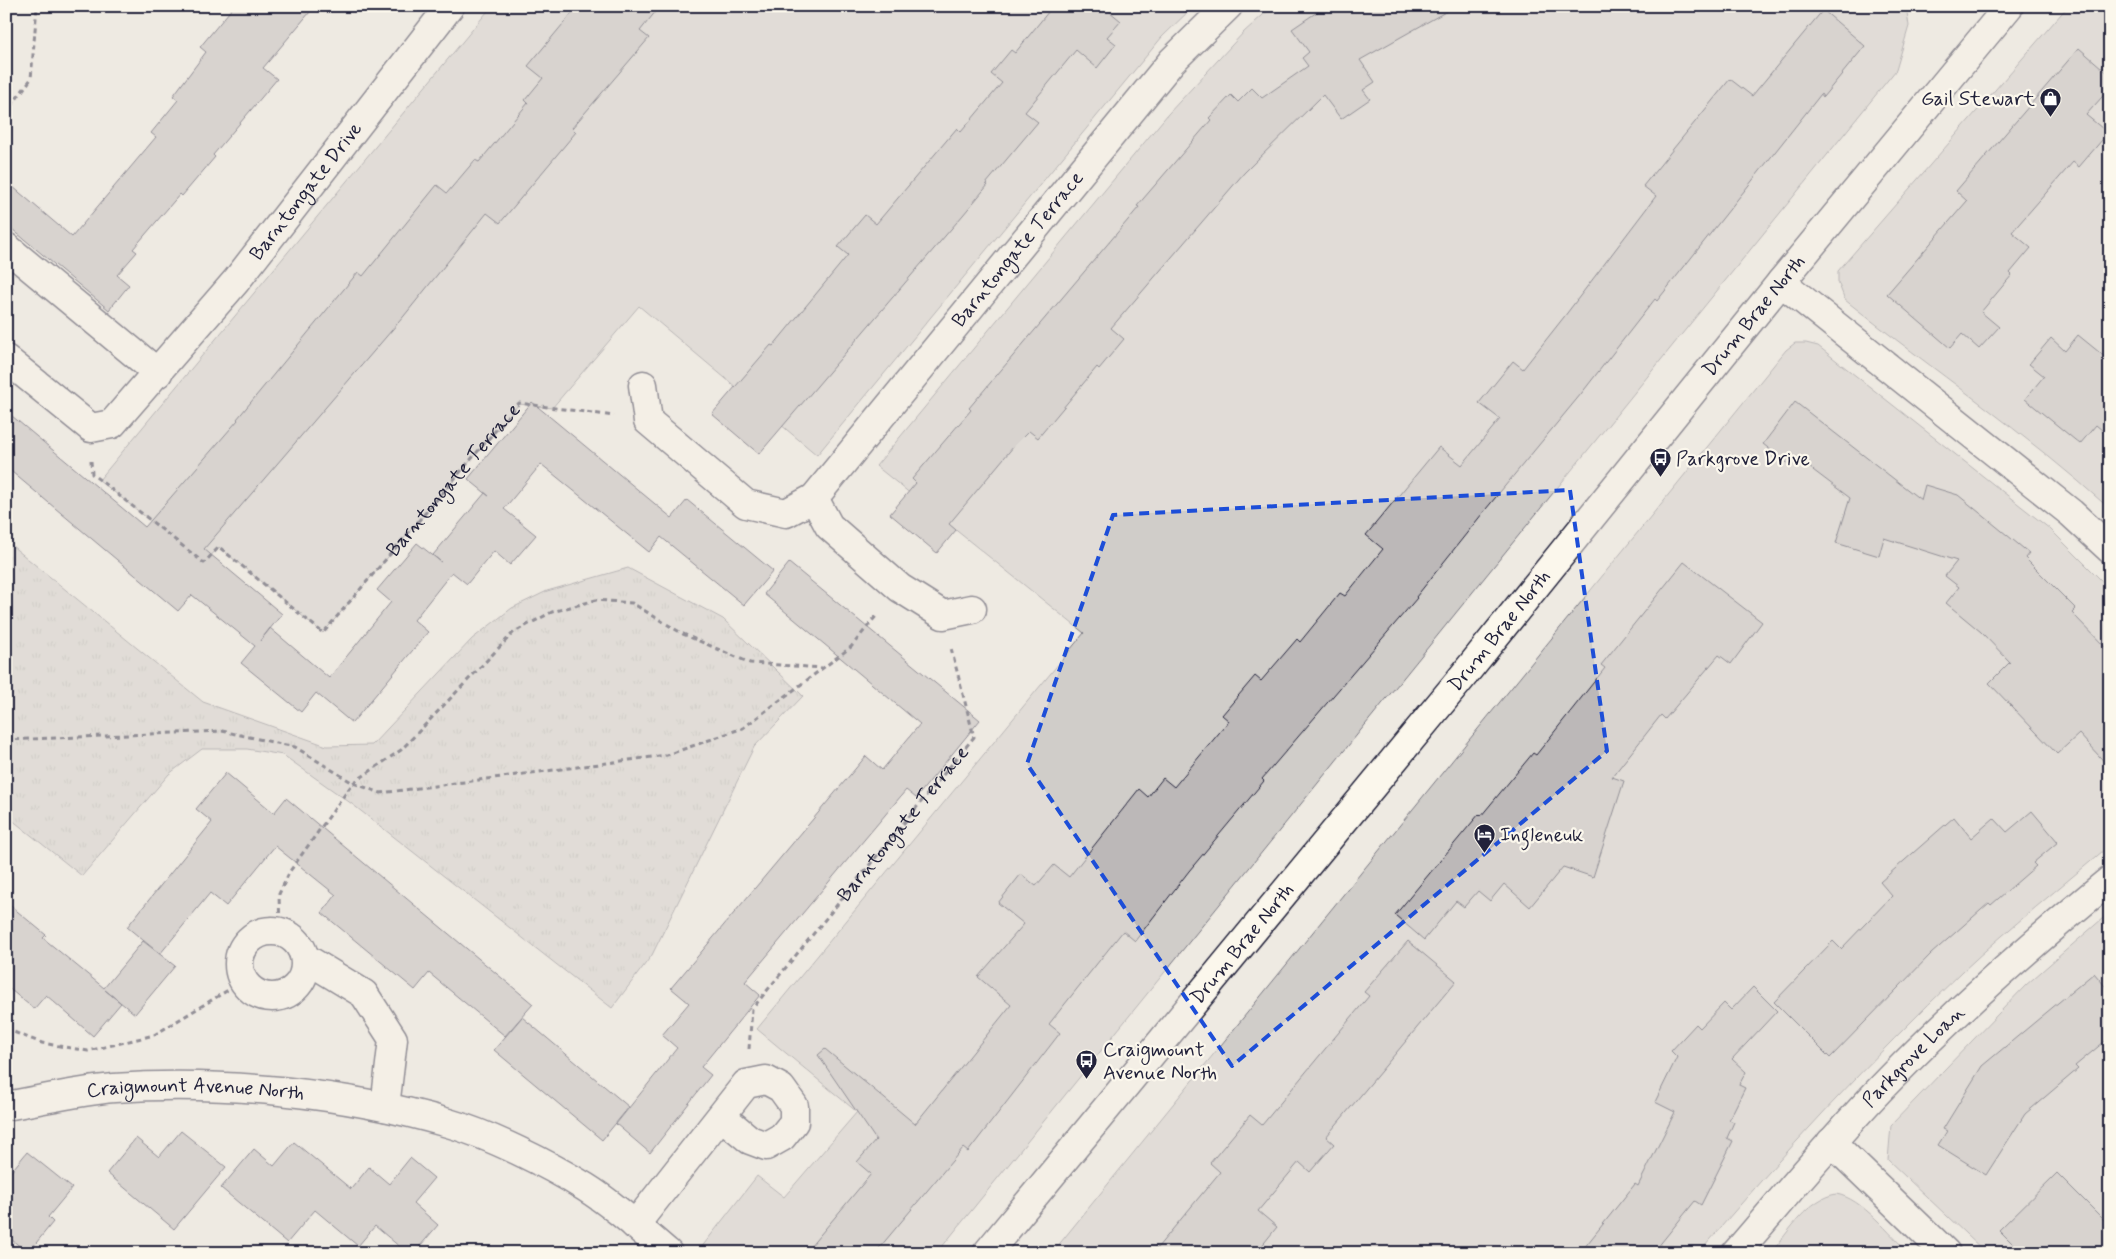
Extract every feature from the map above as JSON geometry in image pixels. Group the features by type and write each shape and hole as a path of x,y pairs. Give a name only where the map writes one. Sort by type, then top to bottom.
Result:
{"street":[{"name":"Barntongate Drive","path":"91,428 112,424 158,373 236,281 450,6"},
{"name":"Barntongate Terrace","path":"648,421 746,504 786,513 814,498 1172,62 1228,6"},
{"name":"Drum Brae North","path":"987,1253 1459,681 1781,282 2009,6"},
{"path":"6,247 158,373"},
{"path":"1781,282 2071,513 2110,549"},
{"path":"6,359 91,428"},
{"path":"643,385 648,421"},
{"path":"814,498 829,526 900,588 943,615 972,608"},
{"name":"Parkgrove Loan","path":"1736,1253 1831,1142 1889,1079 2013,963 2110,880"},
{"path":"266,930 280,931 292,936 300,946 305,958 305,971 299,983 290,992 277,997 264,996 252,991 243,981 239,969 239,956 244,944 254,935 266,930"},
{"path":"305,958 364,994 393,1039 385,1107"},
{"name":"Craigmount Avenue North","path":"6,1106 114,1088 213,1086 302,1095 385,1107 450,1124 522,1153 586,1187 668,1253"},
{"path":"635,1225 721,1116"},
{"path":"1831,1142 1946,1253"}],"path":[{"path":"6,112 31,79 36,6"},
{"name":"Barntongate Terrace","path":"91,428 92,474 204,562 219,547 323,634 519,404 648,421"},
{"path":"6,740 222,731 295,748 353,783 381,793 667,755 743,728 850,647 900,588"},
{"path":"280,931 279,894 290,871 353,783 401,750 514,632 552,612 596,600 632,603 683,634 750,663 823,668"},
{"name":"Barntongate Terrace","path":"752,1009 974,737 943,615"},
{"path":"6,1029 42,1043 88,1051 154,1036 243,981"}],"highlighted area":[{"path":"1570,490 1607,751 1232,1066 1027,764 1113,515"}],"green space":[{"path":"492,6 1194,6 1162,37 817,455 639,306 552,408 519,404 323,633 219,547 204,563 99,480"},
{"path":"1273,6 1906,6 1909,26 1896,70 937,1253 697,1253 757,1176 784,1197 857,1112 757,1029 1084,633 876,466 1168,114 1244,32"},
{"path":"2068,6 2110,6 2110,509 2046,454 1845,300 1838,282 1838,271"},
{"path":"1795,343 1818,346 2050,529 2110,589 2110,845 1999,939 1928,1005 1827,1108 1699,1253 1052,1253 1786,350"},
{"path":"6,541 203,702 327,746 372,745 472,639 512,608 547,591 628,568 723,619 803,696 754,747 652,955 612,1008 352,804 283,755 247,749 202,749 169,774 82,876 6,815"},
{"path":"2110,912 2110,1253 1986,1253 1888,1160 1891,1125 2026,985"},
{"path":"1836,1194 1856,1202 1866,1210 1909,1253 1771,1253 1808,1209 1826,1197"}],"building":[{"path":"234,6 315,6 263,68 277,79 213,155 215,157 182,196 180,194 133,249 137,252 117,275 129,285 109,310 6,224 6,181 72,237 156,137 151,133 178,100 173,96 206,52 200,47"},
{"path":"578,6 660,6 640,31 649,38 572,128 576,132 500,223 487,213 404,316 204,549 282,614 270,628 329,678 391,602 377,590 417,543 441,562 433,555 485,493 489,496 468,479 532,402 672,518 687,500 773,571 744,605 661,537 649,552 541,464 504,509 536,535 510,565 494,551 467,584 452,572 414,620 428,632 352,723 316,693 301,712 241,663 255,646 192,595 178,611 6,467 6,411 145,527 238,420 358,272 363,276 437,185 447,193 475,160 479,162 499,138 528,103 525,100 543,78 528,66"},
{"path":"1053,6 1103,6 1121,21 1107,37 1116,44 1097,68 1076,50 1025,112 1038,122 986,184 988,185 963,215 759,454 712,414 771,345 773,346 848,255 838,247 865,215 876,224 957,128 961,132 1002,83 991,74 1011,50 1015,53"},
{"path":"1326,6 1456,6 1360,60 1375,82 1363,90 1370,99 1341,119 1323,95 1244,173 1111,328 1124,339 1099,369 1097,367 1038,438 1029,431 1014,446 949,524 956,530 937,553 890,514 916,483 912,479 971,410 969,408 1139,207 1137,206 1211,120 1209,118 1231,95 1238,102 1252,88 1262,98 1308,66 1302,58 1309,52 1292,29"},
{"path":"1823,10 1865,46 1823,97 1821,94 1657,301 1655,299 1581,394 1486,509 1417,598 1262,779 1264,781 1189,871 1135,941 1123,931 1049,1024 1060,1033 968,1152 963,1148 875,1253 805,1253 871,1174 857,1162 876,1140 818,1055 825,1049 915,1124 1011,1005 978,977 1024,924 998,903 1021,874 1036,886 1054,865 1069,877 1139,789 1148,797 1163,778 1174,787 1229,721 1222,715 1255,676 1261,681 1297,639 1300,642 1340,593 1345,596 1383,549 1366,535 1439,447 1462,465 1500,419 1479,403 1513,361 1523,369 1564,317 1656,196 1643,186 1730,79 1752,96"},
{"path":"2079,48 2110,75 2110,88 2086,115 2108,133 2079,167 2073,162 2012,232 2031,248 2010,273 2012,275 1981,312 1999,327 1979,349 1962,334 1950,348 1887,294 1967,201 1956,191"},
{"path":"2078,335 2110,361 2110,437 2096,425 2080,444 2025,399 2044,376 2029,364 2051,338 2065,351"},
{"path":"1795,402 1921,500 1925,485 1958,495 2029,553 2025,558 2076,609 2072,613 2110,652 2110,768 2079,734 2057,754 1989,683 2010,662 1981,632 1946,603 1959,587 1945,576 1957,561 1884,538 1879,556 1836,543 1850,498 1797,458 1791,466 1763,444"},
{"path":"1684,562 1762,622 1731,664 1719,655 1665,719 1661,715 1612,777 1624,781 1593,877 1563,867 1530,907 1504,884 1490,901 1478,891 1464,907 1456,901 1424,940 1395,915 1479,814 1481,816 1533,753 1536,755 1605,668 1601,665"},
{"path":"789,563 980,720 916,798 906,790 745,982 760,995 701,1067 711,1075 650,1153 616,1124 677,1048 662,1035 689,1003 671,988 866,756 882,770 920,724 764,594"},
{"path":"226,773 274,813 286,798 533,1004 505,1036 429,973 415,990 322,913 336,895 275,846 226,906 210,893 160,954 127,927 212,822 196,809"},
{"path":"2032,811 2058,842 2033,863 2036,866 1991,905 1989,903 1931,954 1830,1058 1774,1002 1833,941 1841,949 1892,896 1880,882 1954,817 1971,838 1994,818 2007,832"},
{"path":"6,902 46,935 43,938 104,988 143,941 175,966 135,1014 105,990 121,1003 93,1036 46,995 34,1009 6,986"},
{"path":"1408,941 1456,981 1326,1137 1334,1144 1310,1172 1299,1162 1258,1211 1277,1227 1256,1253 1153,1253 1220,1172 1210,1163 1250,1115 1262,1125 1369,996 1364,992"},
{"path":"2094,973 2110,992 2110,1037 2075,1066 2078,1069 2025,1114 1986,1175 1938,1145 1947,1131 1943,1129 1982,1066"},
{"path":"1753,987 1777,1011 1732,1059 1746,1072 1739,1085 1745,1088 1729,1120 1734,1122 1727,1138 1733,1141 1701,1205 1695,1201 1653,1253 1580,1253 1635,1184 1638,1186 1675,1112 1655,1102 1677,1057 1671,1051 1696,1024 1700,1028 1724,1003 1731,1010"},
{"path":"522,1017 629,1107 602,1140 494,1050"},
{"path":"181,1131 226,1167 174,1229 107,1173 136,1138 159,1157"},
{"path":"294,1142 351,1189 369,1167 389,1184 410,1158 434,1178 413,1203 438,1225 414,1253 407,1253 375,1226 358,1246 315,1210 287,1243 221,1188 254,1149 274,1166"},
{"path":"27,1152 72,1188 48,1217 53,1222 28,1253 6,1235 6,1178"},
{"path":"2057,1173 2110,1226 2110,1253 2022,1253 1999,1230"}],"place":[{"name":"Gail Stewart","path":"2051,118"},
{"name":"Parkgrove Drive","path":"1660,478"},
{"name":"Ingleneuk","path":"1484,854"},
{"name":"Craigmount Avenue North","path":"1087,1080"}]}
